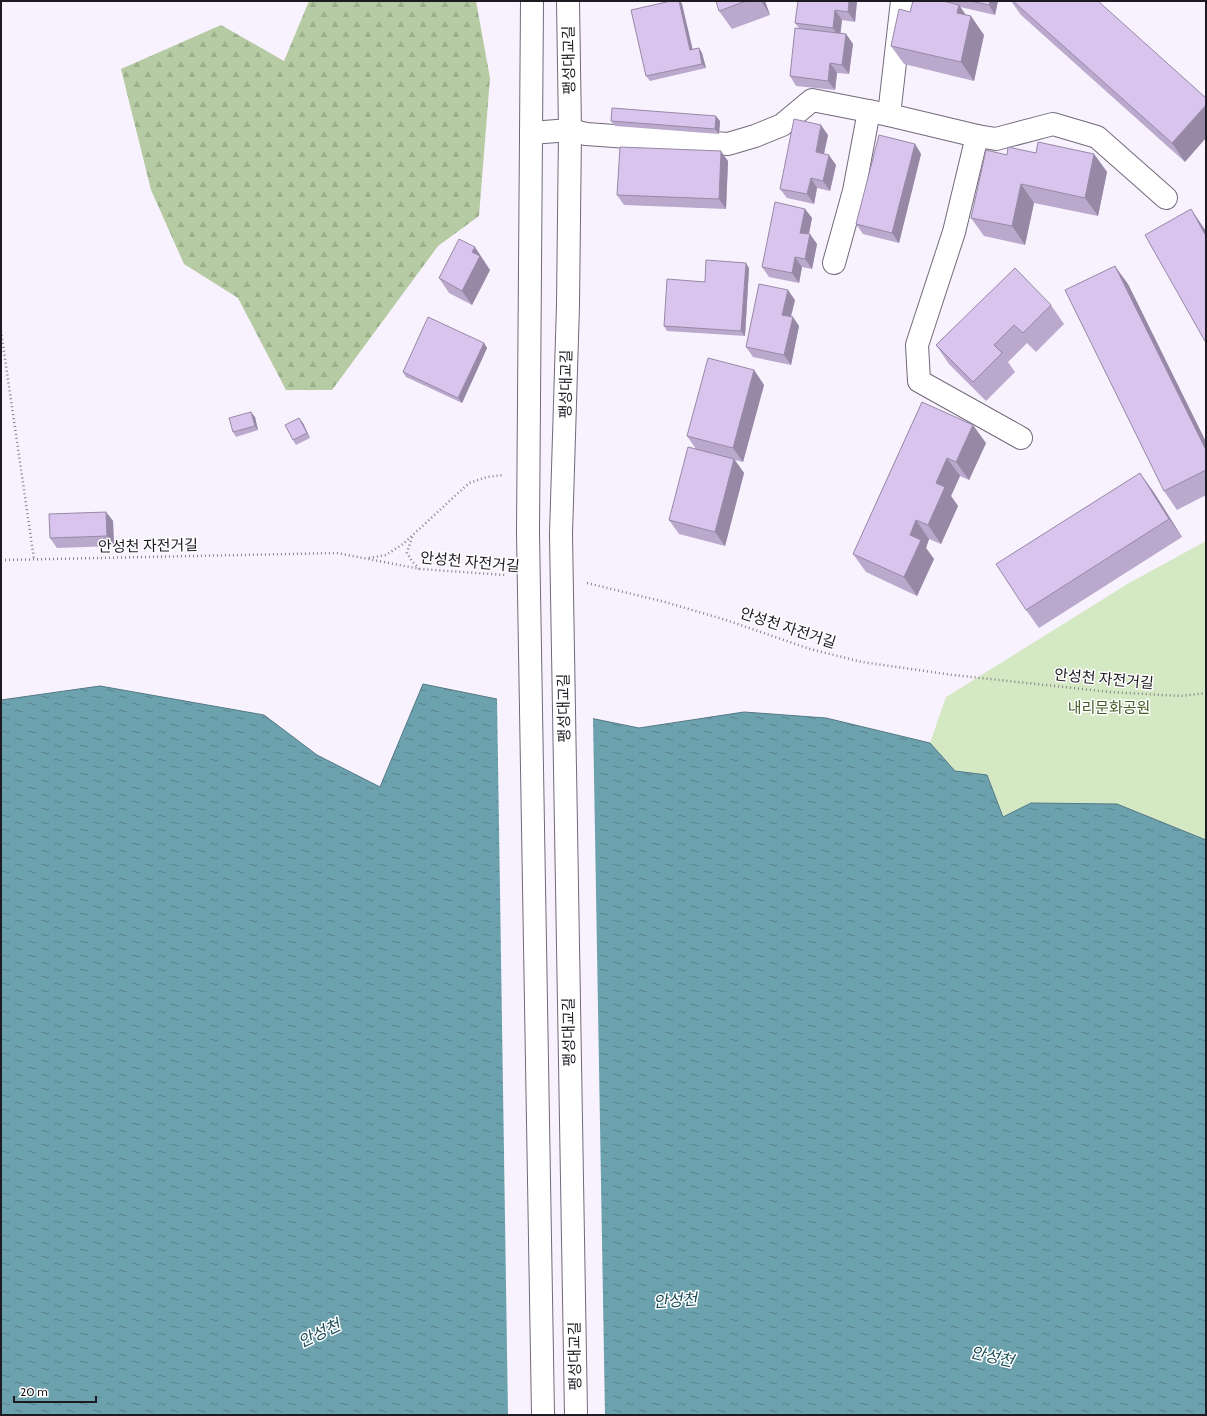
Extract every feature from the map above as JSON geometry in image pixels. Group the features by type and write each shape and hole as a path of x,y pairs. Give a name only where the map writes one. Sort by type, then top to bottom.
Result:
{"main road":[{"path":"532,1 528,533 543,1415"},
{"name":"팽성대교길","path":"568,1 570,130 568,305 562,534 576,1415"},
{"path":"834,263 854,191 879,113 902,1"},
{"path":"532,133 570,130 586,134 728,144 755,136 782,125 812,100 996,139 1053,124 1097,137 1166,198"},
{"path":"977,136 954,232 917,345 919,381 1021,438"}],"path":[{"path":"1,331 34,559"},
{"name":"안성천 자전거길","path":"366,559 386,555 412,536 469,483 486,476 507,475"},
{"path":"412,536 407,553 420,569"},
{"name":"안성천 자전거길","path":"1,560 337,553 420,569 507,575"},
{"name":"안성천 자전거길","path":"586,582 726,620 810,649 862,662 953,675 1110,692 1181,696 1206,693"}],"green space":[{"path":"309,1 476,1 490,78 479,216 438,246 332,390 286,390 238,298 184,264 151,190 121,69 221,25 284,61"},
{"name":"내리문화공원","path":"1206,541 1206,840 1117,804 1031,803 1003,817 987,775 955,771 930,743 946,697 1129,583"}],"water":[{"name":"안성천","path":"423,684 639,728 744,712 826,718 930,743 955,771 987,775 1003,817 1031,803 1117,804 1206,840 1206,1415 1,1415 1,700 100,686 264,715 317,755 380,787"}],"pier":[{"path":"497,697 593,717 605,1415 508,1415"}],"building":[{"path":"671,1 679,1 690,50 699,48 702,64 646,76 631,10"},
{"path":"716,1 746,1 719,11"},
{"path":"798,1 849,1 848,12 835,10 833,28 795,23"},
{"path":"913,1 943,1 959,5 957,13 971,16 961,62 891,46 899,9 910,12"},
{"path":"970,1 990,1 989,5"},
{"path":"1013,1 1098,1 1206,98 1206,105 1172,143"},
{"path":"795,28 846,34 842,65 830,63 828,81 790,76"},
{"path":"612,108 716,116 715,129 611,121"},
{"path":"794,119 821,125 816,152 829,155 823,181 811,178 807,194 780,189"},
{"path":"879,135 915,144 892,233 856,224"},
{"path":"1038,142 1094,154 1085,198 1021,184 1012,226 971,218 986,150 1007,155 1008,147 1036,153"},
{"path":"620,147 721,151 719,199 617,195"},
{"path":"775,202 805,209 800,233 810,234 805,259 795,257 792,273 762,267"},
{"path":"1191,209 1206,236 1206,343 1145,235"},
{"path":"459,239 475,247 472,252 480,256 462,291 439,278"},
{"path":"706,260 746,263 741,331 664,326 667,279 705,282"},
{"path":"1115,266 1206,450 1206,470 1164,491 1065,290"},
{"path":"1015,268 1051,305 1023,333 1014,325 994,345 1002,353 973,382 936,345"},
{"path":"759,284 788,290 782,315 793,317 784,355 746,347"},
{"path":"428,317 484,343 458,398 403,372"},
{"path":"708,358 754,370 733,448 687,436"},
{"path":"922,402 973,425 956,462 947,458 936,483 945,487 928,525 916,520 910,535 921,540 904,577 853,554"},
{"path":"251,412 255,426 233,432 229,418"},
{"path":"299,418 307,433 293,440 285,425"},
{"path":"688,447 734,459 715,532 669,520"},
{"path":"1140,473 1169,519 1026,610 996,564"},
{"path":"106,512 107,536 50,538 49,514"}]}
